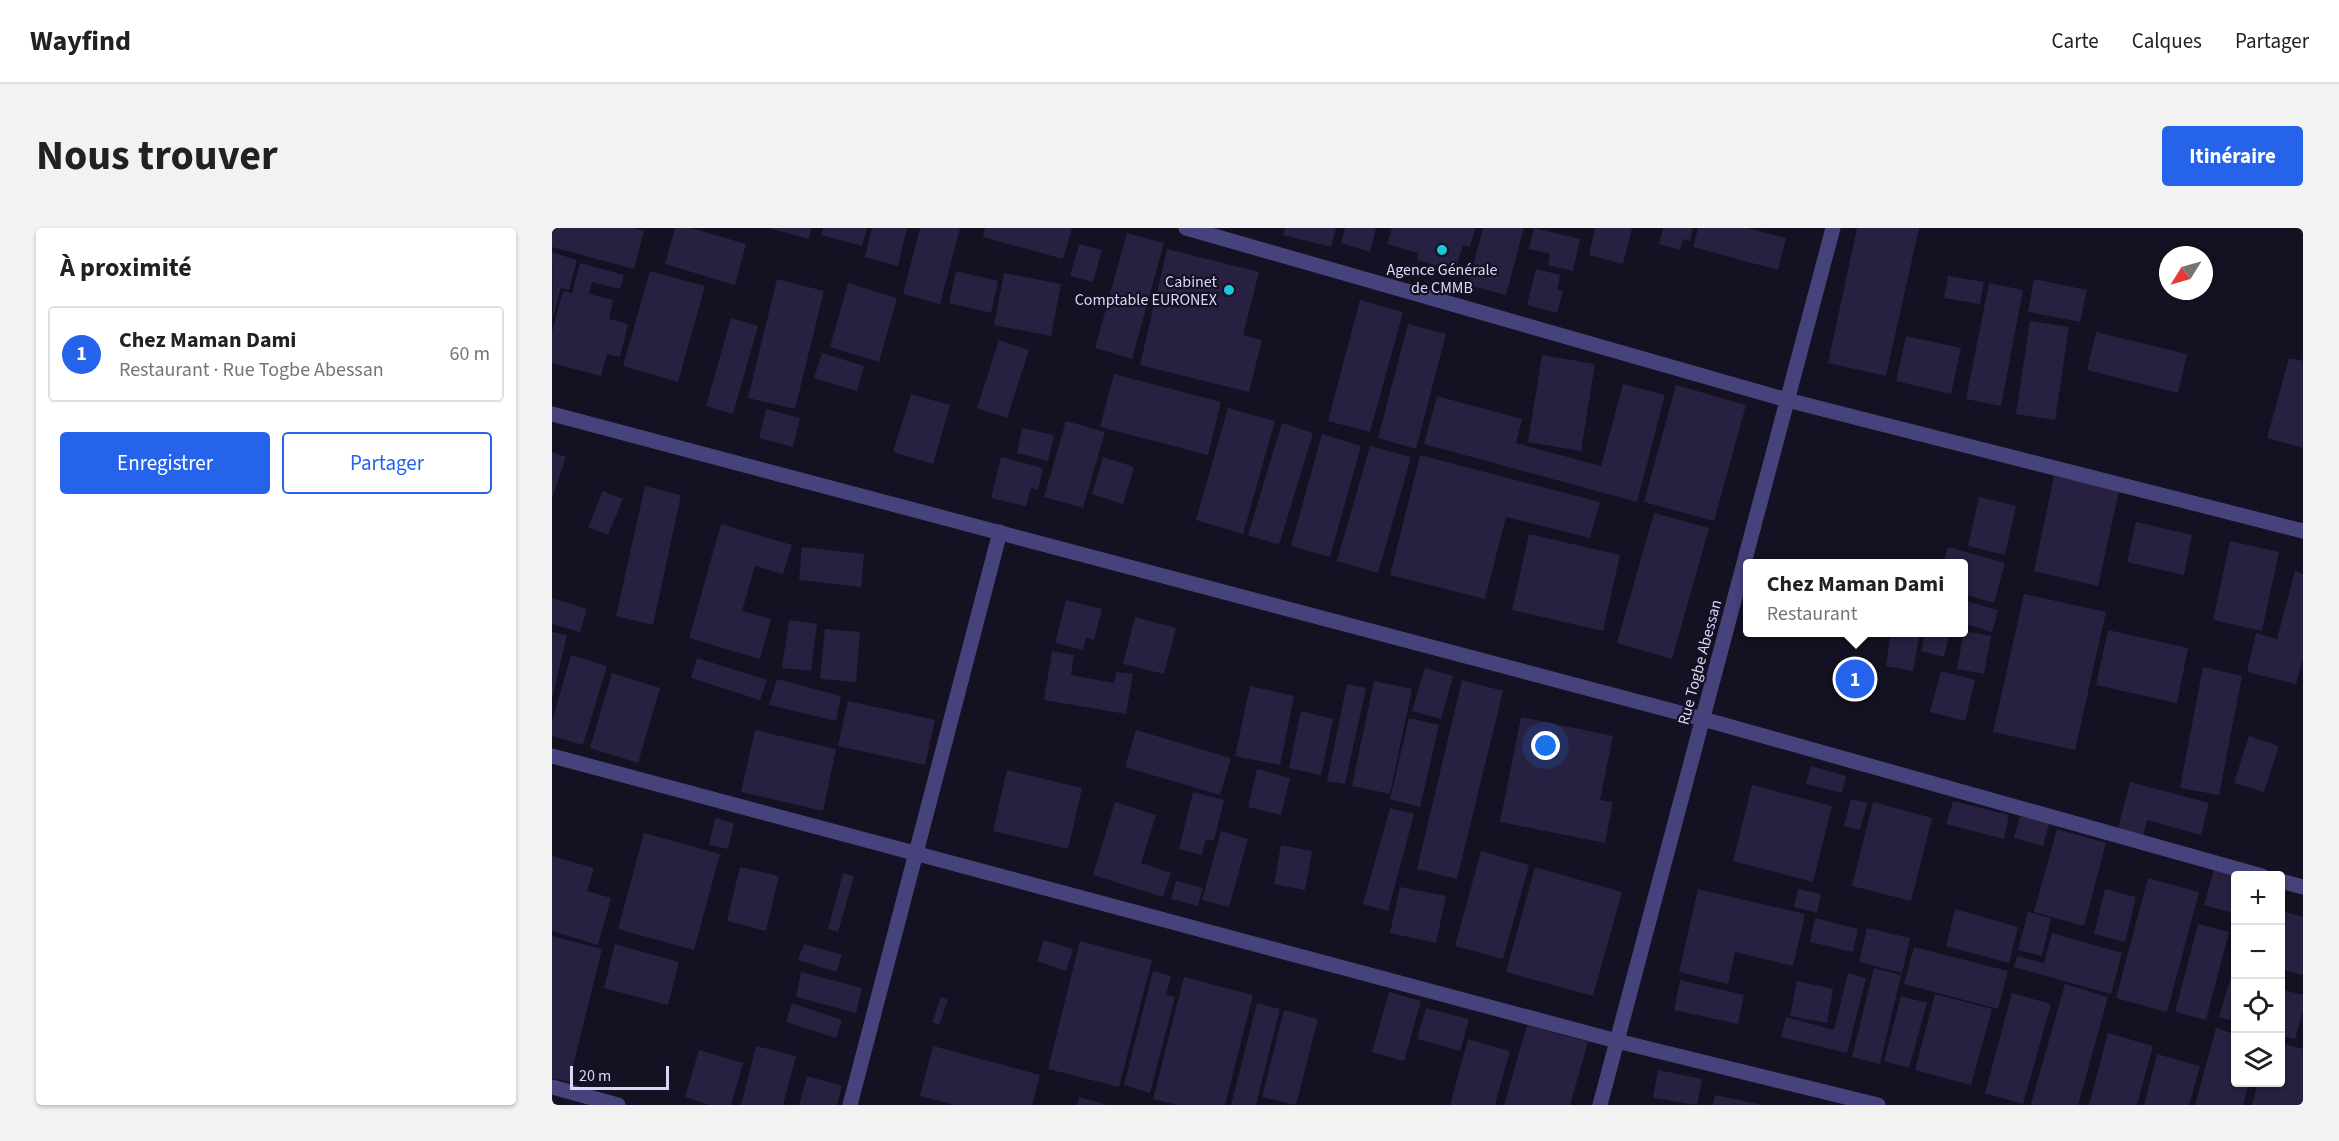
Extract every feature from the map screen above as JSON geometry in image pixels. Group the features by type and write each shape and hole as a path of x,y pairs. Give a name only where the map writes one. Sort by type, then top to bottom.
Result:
{"street":[{"path":"1185,228 1787,400 2303,531"},
{"name":"Rue Togbe Abessan","path":"1745,559 1833,228"},
{"path":"552,414 1703,719 2244,871"},
{"path":"850,1105 918,854 1000,531"},
{"name":"Rue Togbe Abessan","path":"1600,1105 1743,567"},
{"path":"552,756 1617,1041 1878,1105"},
{"path":"2285,882 2303,887"},
{"path":"552,1087 618,1105"}],"building":[{"path":"552,228 633,228 644,231 634,269 552,247"},
{"path":"675,228 691,228 746,244 735,285 665,264"},
{"path":"768,228 811,228 809,239"},
{"path":"823,228 867,228 862,246 821,235"},
{"path":"872,228 907,228 898,266 865,257"},
{"path":"920,228 960,228 940,304 903,294"},
{"path":"985,228 1072,228 1063,259 983,237"},
{"path":"1285,228 1336,228 1331,247 1283,235"},
{"path":"1345,228 1376,228 1370,252 1341,243"},
{"path":"1392,228 1475,228 1470,247 1463,245 1455,271 1417,260 1418,253 1387,244"},
{"path":"1483,228 1524,228 1506,295 1468,285"},
{"path":"1534,228 1580,239 1573,271 1548,265 1550,254 1529,249"},
{"path":"1595,228 1632,228 1623,264 1589,255"},
{"path":"1663,228 1693,228 1690,241 1683,239 1680,250 1659,244"},
{"path":"1698,228 1748,228 1786,238 1778,270 1693,247"},
{"path":"1857,228 1919,228 1886,376 1828,363"},
{"path":"1127,233 1164,243 1132,359 1095,348"},
{"path":"1079,244 1102,250 1093,282 1070,276"},
{"path":"1167,249 1259,272 1243,335 1262,340 1249,392 1140,365"},
{"path":"552,252 577,260 569,290 561,288 553,317"},
{"path":"580,263 624,275 620,289 592,282 589,294 613,300 609,319 628,324 620,357 607,354 601,376 552,363 552,332 563,291 572,293"},
{"path":"1536,269 1560,275 1557,290 1563,291 1557,313 1527,305"},
{"path":"650,271 705,286 678,382 623,366"},
{"path":"956,271 998,281 991,313 949,303"},
{"path":"1004,273 1061,284 1051,336 994,325"},
{"path":"1948,276 1984,282 1980,304 1944,298"},
{"path":"777,279 824,291 795,409 748,398"},
{"path":"2034,279 2087,290 2080,322 2028,312"},
{"path":"848,283 897,298 879,362 830,347"},
{"path":"1989,283 2023,290 2001,406 1966,399"},
{"path":"1360,300 1403,312 1370,432 1328,421"},
{"path":"731,318 758,326 733,414 706,406"},
{"path":"2030,321 2069,327 2055,420 2016,414"},
{"path":"1408,324 1446,334 1416,449 1378,438"},
{"path":"2096,332 2187,354 2178,393 2087,370"},
{"path":"1906,336 1961,348 1951,394 1896,381"},
{"path":"999,340 1029,350 1007,418 977,408"},
{"path":"822,353 864,366 857,391 814,378"},
{"path":"1542,355 1595,364 1581,451 1528,442"},
{"path":"2289,358 2303,361 2303,448 2267,438"},
{"path":"1114,374 1221,402 1208,455 1100,427"},
{"path":"1623,384 1665,395 1637,502 1424,444 1437,396 1522,419 1516,443 1601,466"},
{"path":"1676,385 1746,405 1714,521 1644,502"},
{"path":"911,394 950,405 933,464 893,452"},
{"path":"1228,408 1275,421 1243,534 1196,520"},
{"path":"766,409 800,418 793,447 759,438"},
{"path":"1066,421 1105,432 1083,508 1044,497"},
{"path":"1282,423 1313,433 1279,545 1248,535"},
{"path":"1022,428 1054,435 1048,461 1017,453"},
{"path":"1322,434 1361,446 1330,557 1291,546"},
{"path":"1370,446 1411,457 1378,573 1337,561"},
{"path":"552,452 566,457 552,498"},
{"path":"1420,455 1600,502 1590,538 1506,517 1485,599 1390,575"},
{"path":"1001,457 1043,468 1038,490 1031,488 1026,506 991,498"},
{"path":"1103,457 1134,467 1123,504 1092,494"},
{"path":"2054,476 2119,491 2098,586 2034,571"},
{"path":"645,486 681,495 653,625 616,616"},
{"path":"603,491 623,499 608,535 588,527"},
{"path":"1979,497 2016,506 2005,555 1968,546"},
{"path":"1654,513 1709,528 1672,659 1617,643"},
{"path":"2136,522 2192,535 2184,575 2127,562"},
{"path":"721,524 792,545 783,574 755,566 742,611 771,619 760,659 689,638"},
{"path":"1529,534 1620,555 1603,631 1512,610"},
{"path":"2230,541 2279,552 2262,631 2213,620"},
{"path":"802,547 864,554 861,587 799,580"},
{"path":"1948,547 2005,563 1994,603 1968,595 1968,559 1944,559"},
{"path":"2295,571 2303,574 2303,659 2296,684 2247,672 2256,633 2277,639"},
{"path":"2024,594 2106,612 2075,750 1993,732"},
{"path":"552,598 587,609 580,632 552,624"},
{"path":"1066,600 1102,609 1094,640 1086,638 1083,650 1055,643"},
{"path":"1968,601 1998,610 1992,632 1968,625"},
{"path":"1135,617 1176,628 1164,674 1123,664"},
{"path":"789,620 817,624 811,671 782,668"},
{"path":"825,629 860,632 856,682 820,679"},
{"path":"2108,630 2188,648 2177,703 2096,685"},
{"path":"552,632 567,635 553,695 552,695"},
{"path":"1968,632 1991,636 1984,674 1957,669 1963,637 1968,637"},
{"path":"1890,637 1919,637 1913,671 1886,666"},
{"path":"1924,637 1949,637 1944,657 1921,651"},
{"path":"1052,651 1074,655 1071,675 1114,683 1116,672 1133,674 1126,714 1044,700"},
{"path":"571,655 607,666 583,745 552,736 552,721"},
{"path":"697,658 767,680 760,700 691,678"},
{"path":"2203,667 2242,676 2219,795 2180,788"},
{"path":"1425,668 1453,676 1441,719 1412,711"},
{"path":"1941,671 1975,680 1965,721 1930,712"},
{"path":"612,673 660,688 638,763 590,748"},
{"path":"777,679 841,696 836,721 769,705"},
{"path":"1462,680 1503,691 1457,879 1417,869"},
{"path":"1374,681 1412,689 1390,794 1352,786"},
{"path":"1347,684 1366,688 1345,784 1327,781"},
{"path":"1250,686 1294,696 1280,765 1235,756"},
{"path":"848,701 935,720 925,765 838,746"},
{"path":"1301,711 1333,719 1321,775 1289,768"},
{"path":"1521,717 1613,736 1600,800 1613,802 1605,843 1500,822"},
{"path":"1409,718 1439,725 1420,807 1390,799"},
{"path":"755,730 836,749 823,811 741,792"},
{"path":"1136,730 1231,758 1220,795 1125,767"},
{"path":"2249,736 2279,746 2264,792 2234,783"},
{"path":"1811,766 1846,776 1842,793 1806,784"},
{"path":"1257,769 1290,778 1281,815 1248,807"},
{"path":"1007,770 1082,788 1068,849 993,831"},
{"path":"2130,782 2209,803 2201,835 2147,820 2142,839 2117,832"},
{"path":"1752,785 1832,806 1813,882 1733,861"},
{"path":"1193,792 1224,800 1214,841 1206,839 1202,855 1179,849"},
{"path":"1851,799 1867,803 1860,830 1844,826"},
{"path":"1953,801 2009,815 2004,839 1946,824"},
{"path":"1115,802 1156,815 1141,863 1171,873 1163,897 1093,875"},
{"path":"1873,802 1932,818 1911,901 1852,886"},
{"path":"1390,808 1414,814 1388,911 1363,904"},
{"path":"2020,816 2049,824 2043,846 2014,838"},
{"path":"715,818 734,823 728,849 709,845"},
{"path":"2057,829 2106,843 2084,926 2034,912"},
{"path":"1221,831 1248,839 1229,907 1202,900"},
{"path":"644,833 720,854 694,950 618,929"},
{"path":"1281,845 1312,851 1305,890 1274,884"},
{"path":"1481,851 1529,865 1503,959 1455,946"},
{"path":"552,856 594,868 587,891 611,898 598,945 552,931"},
{"path":"740,867 779,876 766,931 727,921"},
{"path":"1535,867 1622,892 1593,996 1506,972"},
{"path":"2214,870 2231,875 2231,913 2204,905"},
{"path":"843,873 854,876 838,932 828,929"},
{"path":"2148,878 2199,892 2167,1012 2116,998"},
{"path":"1176,881 1203,888 1198,906 1171,899"},
{"path":"1400,887 1446,896 1436,943 1390,933"},
{"path":"1698,889 1805,914 1793,966 1735,952 1728,984 1679,972"},
{"path":"1798,889 1821,894 1817,913 1794,907"},
{"path":"2105,889 2136,897 2125,942 2094,934"},
{"path":"1955,909 2018,927 2009,963 1946,946"},
{"path":"2028,912 2051,918 2042,956 2018,950"},
{"path":"2285,912 2303,917 2303,975 2285,970"},
{"path":"1815,918 1858,929 1853,952 1810,942"},
{"path":"2198,924 2229,932 2206,1020 2175,1012"},
{"path":"1867,928 1910,938 1902,973 1859,962"},
{"path":"2052,933 2122,953 2111,994 2014,967 2017,956 2044,963"},
{"path":"552,936 602,949 569,1082 552,1078"},
{"path":"1044,940 1073,949 1066,971 1037,961"},
{"path":"1080,941 1152,960 1119,1087 1048,1069"},
{"path":"615,944 679,962 668,1005 604,988"},
{"path":"804,944 842,955 836,972 798,960"},
{"path":"1914,947 2008,971 1998,1009 1904,984"},
{"path":"1874,968 1901,975 1880,1064 1852,1057"},
{"path":"1153,971 1171,976 1166,995 1175,997 1150,1093 1124,1085"},
{"path":"801,972 862,988 856,1013 796,997"},
{"path":"1848,973 1866,978 1847,1053 1781,1037 1786,1017 1834,1030"},
{"path":"2231,976 2231,1021 2219,1017"},
{"path":"1184,977 1253,995 1225,1105 1177,1105 1153,1099"},
{"path":"1680,980 1744,995 1738,1024 1674,1010"},
{"path":"1797,981 1833,989 1827,1023 1790,1016"},
{"path":"2065,984 2108,997 2078,1105 2031,1104"},
{"path":"2285,990 2303,995 2303,1011 2295,1039 2285,1036"},
{"path":"1389,992 1421,1001 1404,1061 1372,1052"},
{"path":"2012,993 2051,1004 2023,1104 1985,1093"},
{"path":"1935,994 1992,1009 1971,1085 1915,1070"},
{"path":"1901,996 1927,1003 1909,1068 1884,1061"},
{"path":"941,997 948,1000 939,1025 932,1022"},
{"path":"792,1003 842,1020 836,1038 786,1022"},
{"path":"1257,1003 1280,1009 1256,1105 1231,1105"},
{"path":"1426,1008 1469,1019 1460,1051 1417,1039"},
{"path":"1284,1010 1318,1019 1296,1105 1262,1097"},
{"path":"1527,1025 1588,1042 1570,1105 1504,1105"},
{"path":"2216,1028 2231,1032 2231,1087 2248,1087 2243,1105 2195,1105"},
{"path":"2108,1033 2153,1046 2137,1105 2089,1105"},
{"path":"1468,1039 1510,1051 1495,1105 1450,1105"},
{"path":"2285,1044 2303,1049 2303,1105 2252,1105 2257,1087 2285,1087"},
{"path":"756,1046 796,1056 783,1105 741,1105"},
{"path":"933,1046 1040,1075 1032,1105 955,1105 920,1096"},
{"path":"699,1050 743,1063 731,1105 710,1105 685,1097"},
{"path":"2157,1054 2200,1066 2189,1105 2144,1105"},
{"path":"1658,1070 1702,1079 1697,1105 1653,1098"},
{"path":"807,1076 842,1086 837,1105 799,1105"},
{"path":"1715,1095 1759,1104 1759,1105 1713,1105"},
{"path":"1079,1097 1105,1104 1105,1105 1077,1105"}],"place":[{"name":"Agence Générale de CMMB","path":"1442,250"},
{"name":"Cabinet Comptable EURONEX","path":"1229,290"},
{"name":"Chez Maman Dami","path":"1855,679"}]}
